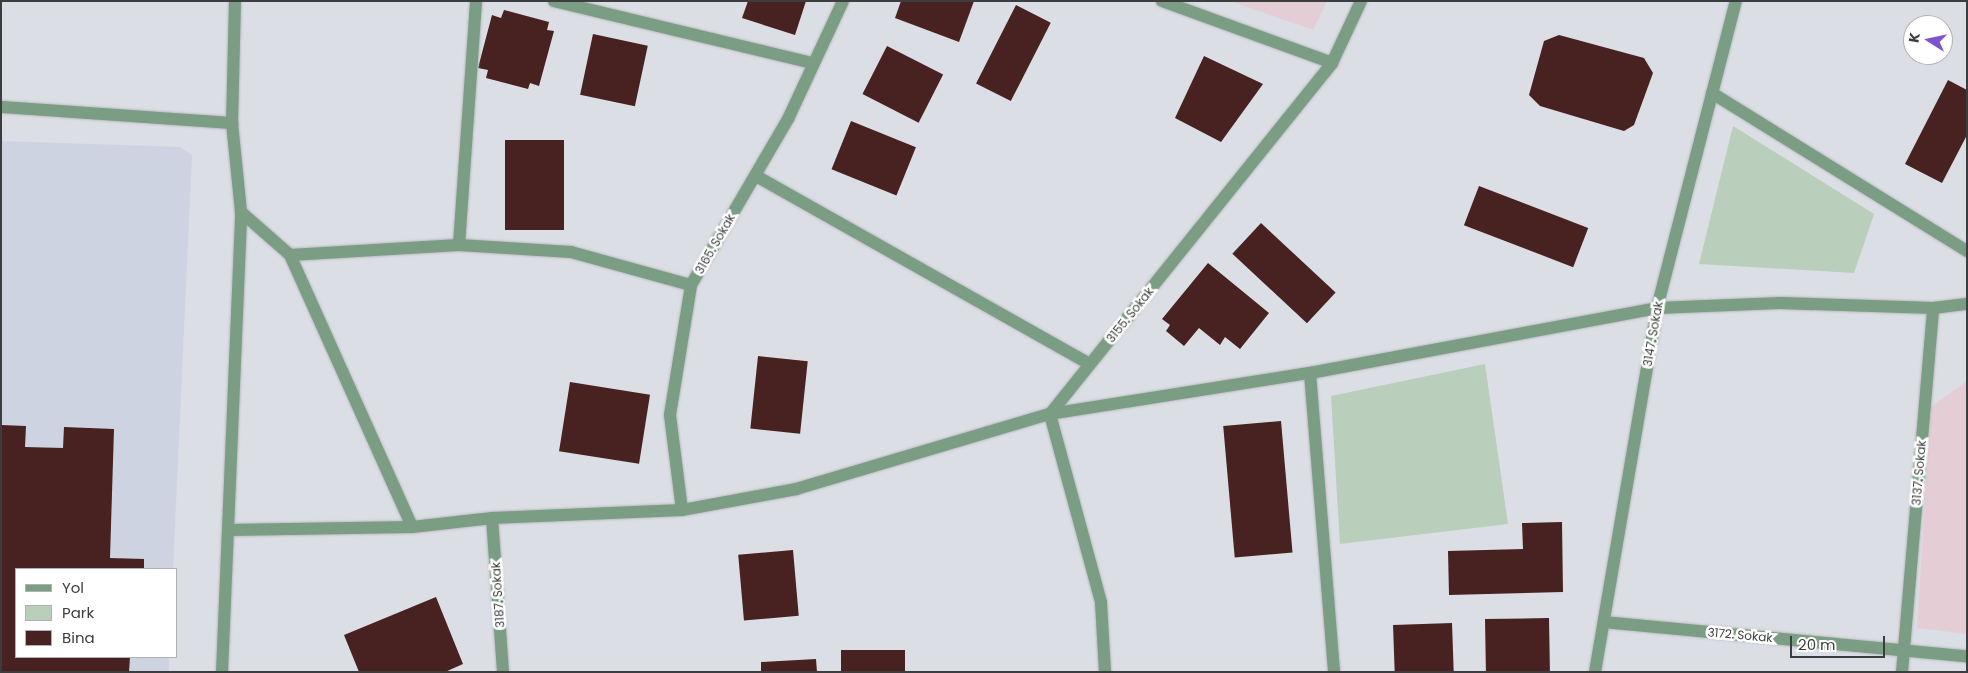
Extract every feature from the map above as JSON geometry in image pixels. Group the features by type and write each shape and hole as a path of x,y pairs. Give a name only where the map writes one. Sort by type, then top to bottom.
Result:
{"street":[{"path":"222,672 241,212 232,124 236,1"},
{"path":"459,245 476,1"},
{"path":"554,1 813,63"},
{"name":"3165. Sokak","path":"682,510 670,415 691,285 756,176 843,1"},
{"path":"1162,1 1332,63"},
{"name":"3155. Sokak","path":"1050,414 1332,63 1361,1"},
{"name":"3147. Sokak","path":"1595,672 1657,308 1736,1"},
{"path":"1712,93 1967,251"},
{"path":"1,107 232,124"},
{"path":"756,176 1090,364"},
{"path":"241,212 290,255 412,527"},
{"path":"290,255 459,245 570,252 691,285"},
{"path":"228,530 412,527 492,518 682,510 796,489 1050,414 1310,373 1657,308 1780,303 1933,308 1967,304"},
{"name":"3137. Sokak","path":"1902,672 1933,308"},
{"path":"1310,373 1334,672"},
{"path":"1050,414 1101,602 1105,672"},
{"name":"3187. Sokak","path":"492,518 504,672"},
{"name":"3172. Sokak","path":"1604,622 1967,656"}],"shaded area":[{"path":"1230,1 1327,1 1313,30"},
{"path":"1,141 180,147 192,155 173,568 15,568 15,658 169,658 169,672 1,672"},
{"path":"1967,381 1967,634 1917,628 1931,407"}],"green space":[{"path":"1733,126 1874,214 1854,273 1699,264"},
{"path":"1485,364 1508,524 1340,544 1331,396"}],"building":[{"path":"748,1 806,1 795,35 742,18"},
{"path":"901,1 974,1 959,42 895,18"},
{"path":"1016,5 1051,23 1011,101 976,83"},
{"path":"504,10 549,22 547,30 554,31 539,86 530,83 528,89 486,78 488,70 478,68 492,15 501,18"},
{"path":"593,34 648,46 635,106 580,95"},
{"path":"1559,35 1644,58 1653,73 1634,125 1624,131 1540,106 1529,95 1544,41"},
{"path":"887,46 943,75 919,123 862,94"},
{"path":"1204,56 1263,84 1221,142 1175,118"},
{"path":"1948,80 1967,90 1967,135 1942,183 1905,164"},
{"path":"851,121 916,147 896,195 832,169"},
{"path":"505,140 564,140 564,230 505,230"},
{"path":"1479,186 1588,228 1573,267 1464,225"},
{"path":"1261,223 1336,293 1307,323 1232,254"},
{"path":"1208,263 1269,313 1240,349 1225,337 1220,345 1199,328 1184,346 1166,331 1170,325 1162,319"},
{"path":"758,356 808,361 800,434 750,429"},
{"path":"570,382 650,395 639,464 559,451"},
{"path":"1281,421 1293,552 1235,558 1223,426"},
{"path":"1,425 26,426 25,447 63,448 64,427 114,429 110,558 144,559 144,568 15,568 15,658 130,658 129,672 1,672"},
{"path":"1562,522 1563,592 1449,595 1448,551 1523,549 1522,523"},
{"path":"793,550 799,616 744,621 738,555"},
{"path":"436,597 463,664 445,672 359,672 344,635"},
{"path":"1549,618 1550,672 1486,672 1485,619"},
{"path":"1452,623 1454,672 1395,672 1393,625"},
{"path":"841,650 905,650 905,672 841,672"},
{"path":"816,659 817,672 761,672 761,662"}]}
